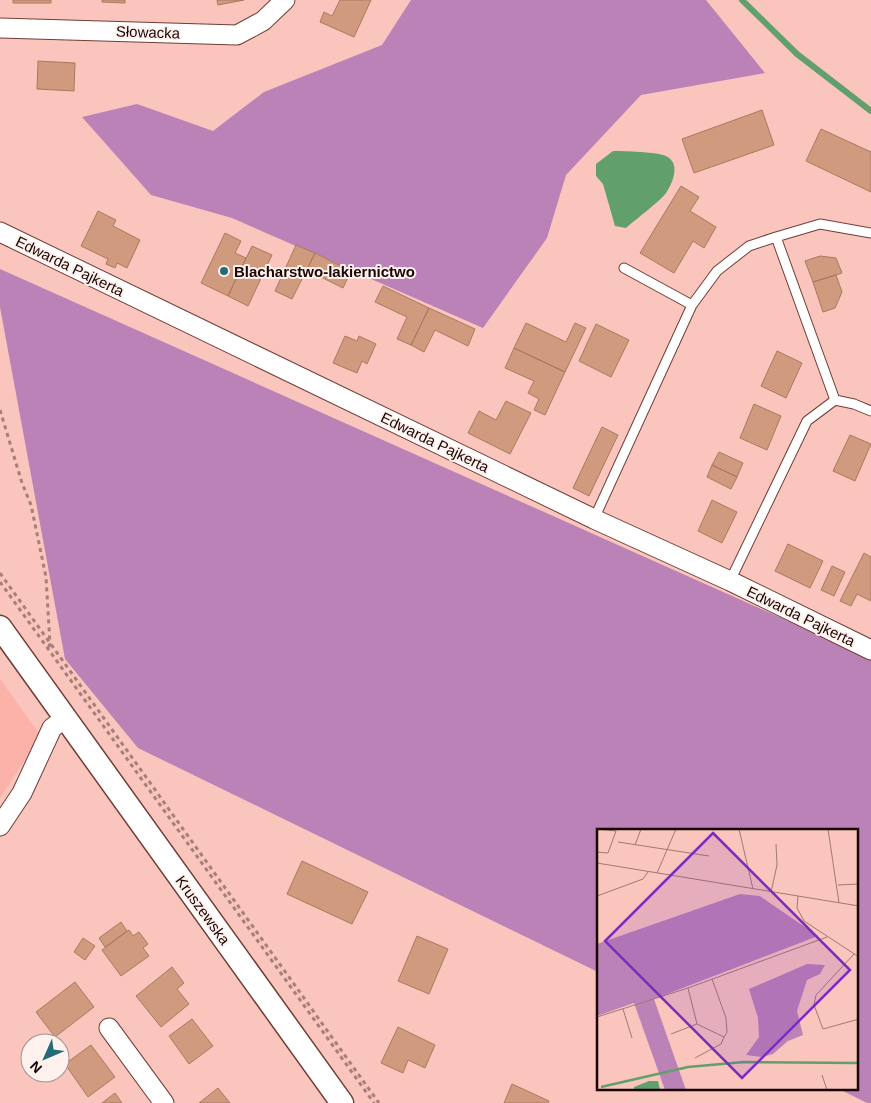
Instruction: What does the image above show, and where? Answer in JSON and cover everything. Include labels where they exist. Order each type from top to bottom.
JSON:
[{"type":"street","name":"Słowacka","points":[[0,28],[236,35],[263,21],[285,0]]},
{"type":"street","name":"Edwarda Pajkerta","points":[[0,232],[594,519],[730,580],[871,650]]},
{"type":"street","name":"Kruszewska","points":[[1,631],[342,1103]]},
{"type":"street","points":[[0,826],[22,792],[52,728],[65,718]]},
{"type":"street","points":[[109,1028],[164,1103]]},
{"type":"lane","points":[[594,519],[692,306],[717,271],[749,246],[820,224],[871,233]]},
{"type":"lane","points":[[776,237],[835,400]]},
{"type":"lane","points":[[624,268],[692,306]]},
{"type":"lane","points":[[730,580],[807,421],[835,400],[854,404],[871,411]]},
{"type":"path","points":[[0,410],[31,505],[46,577],[50,644],[41,658],[28,667]]},
{"type":"path","points":[[0,573],[380,1103]]},
{"type":"path","points":[[0,582],[374,1103]]},
{"type":"shaded area","points":[[411,0],[706,0],[765,73],[641,95],[566,175],[547,238],[483,328],[232,218],[151,195],[82,117],[137,104],[213,131],[264,92],[382,45]]},
{"type":"shaded area","points":[[613,151],[640,152],[666,156],[671,159],[674,168],[673,179],[666,193],[626,228],[615,226],[603,184],[596,176],[596,164]]},
{"type":"shaded area","points":[[0,269],[871,658],[871,1103],[867,1103],[841,1090],[858,1090],[858,829],[597,829],[597,972],[138,748],[65,659],[0,307]]},
{"type":"shaded area","points":[[0,679],[41,736],[0,798]]},
{"type":"building","points":[[13,0],[51,0],[51,3],[13,3]]},
{"type":"building","points":[[102,0],[125,0],[125,3],[102,2]]},
{"type":"building","points":[[217,0],[244,0],[218,5]]},
{"type":"building","points":[[340,0],[371,0],[354,37],[320,22],[324,12],[332,16]]},
{"type":"building","points":[[38,61],[75,63],[74,91],[37,89]]},
{"type":"building","points":[[762,110],[774,145],[694,173],[682,139]]},
{"type":"building","points":[[821,129],[871,152],[871,192],[806,161]]},
{"type":"building","points":[[681,186],[699,197],[690,211],[716,227],[704,248],[693,241],[674,273],[640,253]]},
{"type":"building","points":[[98,211],[116,220],[113,226],[140,240],[127,268],[117,263],[115,268],[106,264],[108,259],[81,246]]},
{"type":"building","name":"Blacharstwo-lakiernictwo","points":[[225,233],[241,241],[235,253],[246,258],[228,296],[201,283]]},
{"type":"building","points":[[296,245],[315,253],[292,299],[275,291]]},
{"type":"building","points":[[252,246],[272,255],[248,306],[228,296]]},
{"type":"building","points":[[315,253],[351,271],[343,288],[307,270]]},
{"type":"building","points":[[820,256],[836,258],[842,273],[813,282],[805,261]]},
{"type":"building","points":[[836,275],[842,292],[835,308],[823,312],[813,282]]},
{"type":"building","points":[[383,286],[429,308],[411,345],[397,339],[407,317],[375,302]]},
{"type":"building","points":[[429,308],[475,329],[468,346],[435,330],[424,352],[411,345]]},
{"type":"building","points":[[526,323],[566,342],[575,323],[586,328],[565,372],[514,348]]},
{"type":"building","points":[[596,324],[629,340],[611,377],[579,361]]},
{"type":"building","points":[[345,336],[357,341],[359,336],[376,344],[367,364],[362,361],[357,373],[333,363]]},
{"type":"building","points":[[514,348],[565,372],[545,415],[534,410],[539,399],[528,393],[534,381],[505,368]]},
{"type":"building","points":[[777,351],[802,363],[786,398],[761,386]]},
{"type":"building","points":[[506,401],[531,413],[510,454],[468,433],[479,411],[496,420]]},
{"type":"building","points":[[754,404],[781,416],[767,450],[740,438]]},
{"type":"building","points":[[602,427],[618,435],[589,496],[573,488]]},
{"type":"building","points":[[850,435],[871,444],[855,481],[833,471]]},
{"type":"building","points":[[719,452],[743,463],[737,477],[712,465]]},
{"type":"building","points":[[712,465],[737,477],[731,489],[707,477]]},
{"type":"building","points":[[712,500],[737,512],[722,543],[698,531]]},
{"type":"building","points":[[788,544],[823,561],[810,588],[775,571]]},
{"type":"building","points":[[864,553],[871,557],[871,601],[857,594],[851,606],[840,601]]},
{"type":"building","points":[[832,566],[845,572],[834,596],[821,590]]},
{"type":"building","points":[[302,861],[368,892],[352,924],[287,894]]},
{"type":"building","points":[[121,922],[127,931],[105,947],[99,938]]},
{"type":"building","points":[[129,930],[133,936],[139,932],[148,944],[143,948],[149,956],[121,976],[102,950]]},
{"type":"building","points":[[417,936],[448,949],[429,994],[398,981]]},
{"type":"building","points":[[83,938],[95,946],[85,960],[74,952]]},
{"type":"building","points":[[172,967],[184,983],[177,989],[189,1004],[161,1027],[136,996]]},
{"type":"building","points":[[75,982],[94,1007],[60,1033],[52,1033],[36,1012]]},
{"type":"building","points":[[192,1019],[213,1046],[189,1064],[169,1036]]},
{"type":"building","points":[[398,1027],[435,1045],[425,1068],[408,1060],[403,1073],[381,1063]]},
{"type":"building","points":[[91,1045],[115,1077],[88,1097],[70,1071],[70,1060]]},
{"type":"building","points":[[512,1084],[549,1101],[548,1103],[504,1103]]},
{"type":"building","points":[[218,1088],[230,1103],[199,1103]]},
{"type":"building","points":[[115,1093],[122,1103],[102,1103]]},
{"type":"waterway","points":[[742,0],[797,54],[871,111]]},
{"type":"place","name":"Blacharstwo-lakiernictwo","points":[[224,271]]}]
